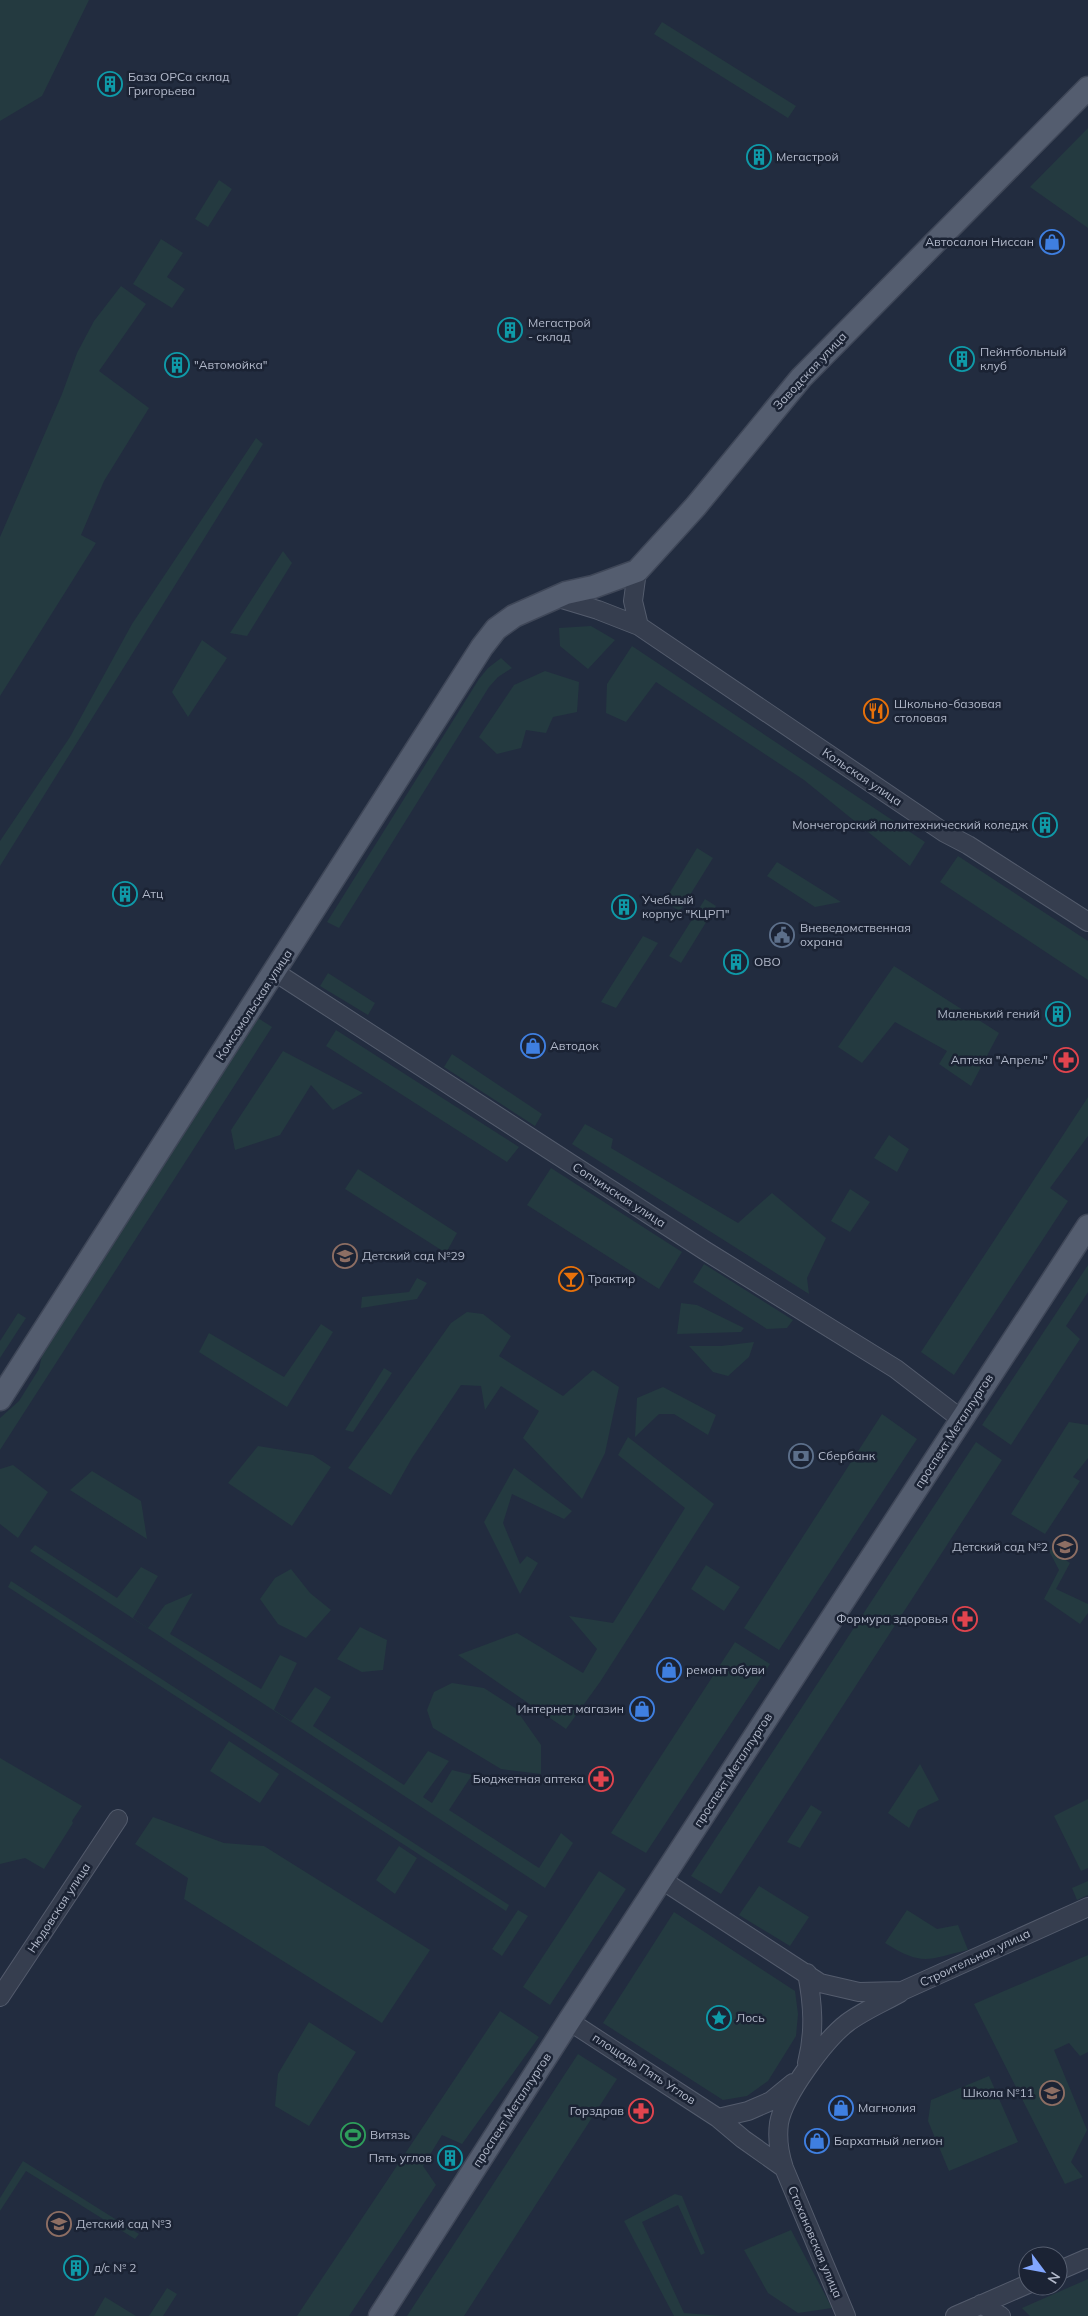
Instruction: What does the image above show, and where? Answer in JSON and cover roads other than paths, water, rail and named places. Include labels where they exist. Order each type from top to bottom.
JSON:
[{"type":"main road","name":"Заводская улица","points":[[514,616],[555,597],[593,587],[637,571],[696,506],[801,378],[1088,88]]},
{"type":"main road","name":"Комсомольская улица","points":[[0,1399],[482,647],[496,630],[514,616]]},
{"type":"main road","name":"проспект Металлургов","points":[[380,2316],[569,2021],[1088,1226]]},
{"type":"street","points":[[637,571],[633,601],[639,626]]},
{"type":"street","name":"Кольская улица","points":[[555,597],[598,610],[639,626],[945,833],[968,845],[1088,922]]},
{"type":"street","name":"Сопчинская улица","points":[[275,972],[704,1250],[896,1369],[961,1419]]},
{"type":"street","name":"Нюдовская улица","points":[[0,1997],[118,1819]]},
{"type":"street","points":[[662,1880],[807,1973],[813,2004],[813,2026],[812,2044],[805,2073],[771,2101],[748,2111],[718,2118]]},
{"type":"street","name":"Строительная улица","points":[[807,1973],[820,1983],[859,1992],[902,1991],[1088,1907]]},
{"type":"street","points":[[784,2168],[779,2153],[779,2123],[783,2109],[805,2073],[828,2039],[848,2022],[902,1991]]},
{"type":"street","name":"площадь Пять Углов","points":[[569,2021],[718,2118],[743,2139],[784,2168]]},
{"type":"street","name":"Стахановская улица","points":[[784,2168],[846,2316]]},
{"type":"street","points":[[1068,2267],[1088,2258]]},
{"type":"street","points":[[955,2316],[1018,2288]]},
{"type":"street","points":[[981,2304],[1001,2316]]},
{"type":"place","name":"База ОРСа склад Григорьева","points":[[110,84]]},
{"type":"place","name":"Мегастрой","points":[[759,157]]},
{"type":"place","name":"Автосалон Ниссан","points":[[1052,242]]},
{"type":"place","name":"Мегастрой - склад","points":[[510,330]]},
{"type":"place","name":"Пейнтбольный клуб","points":[[962,359]]},
{"type":"place","name":"\"Автомойка\"","points":[[177,365]]},
{"type":"place","name":"Школьно-базовая столовая","points":[[876,711]]},
{"type":"place","name":"Мончегорский политехнический коледж","points":[[1045,825]]},
{"type":"place","name":"Атц","points":[[125,894]]},
{"type":"place","name":"Учебный корпус \"КЦРП\"","points":[[624,907]]},
{"type":"place","name":"Вневедомственная охрана","points":[[782,935]]},
{"type":"place","name":"ОВО","points":[[736,962]]},
{"type":"place","name":"Маленький гений","points":[[1058,1014]]},
{"type":"place","name":"Автодок","points":[[533,1046]]},
{"type":"place","name":"Аптека \"Апрель\"","points":[[1066,1060]]},
{"type":"place","name":"Детский сад №29","points":[[345,1256]]},
{"type":"place","name":"Трактир","points":[[571,1279]]},
{"type":"place","name":"Сбербанк","points":[[801,1456]]},
{"type":"place","name":"Детский сад №2","points":[[1065,1547]]},
{"type":"place","name":"Формура здоровья","points":[[965,1619]]},
{"type":"place","name":"ремонт обуви","points":[[669,1670]]},
{"type":"place","name":"Интернет магазин","points":[[642,1709]]},
{"type":"place","name":"Бюджетная аптека","points":[[601,1779]]},
{"type":"place","name":"Лось","points":[[719,2018]]},
{"type":"place","name":"Школа №11","points":[[1052,2093]]},
{"type":"place","name":"Магнолия","points":[[841,2108]]},
{"type":"place","name":"Горздрав","points":[[641,2111]]},
{"type":"place","name":"Витязь","points":[[353,2135]]},
{"type":"place","name":"Бархатный легион","points":[[817,2141]]},
{"type":"place","name":"Пять углов","points":[[450,2158]]},
{"type":"place","name":"Детский сад №3","points":[[59,2224]]},
{"type":"place","name":"д/с № 2","points":[[76,2268]]}]
